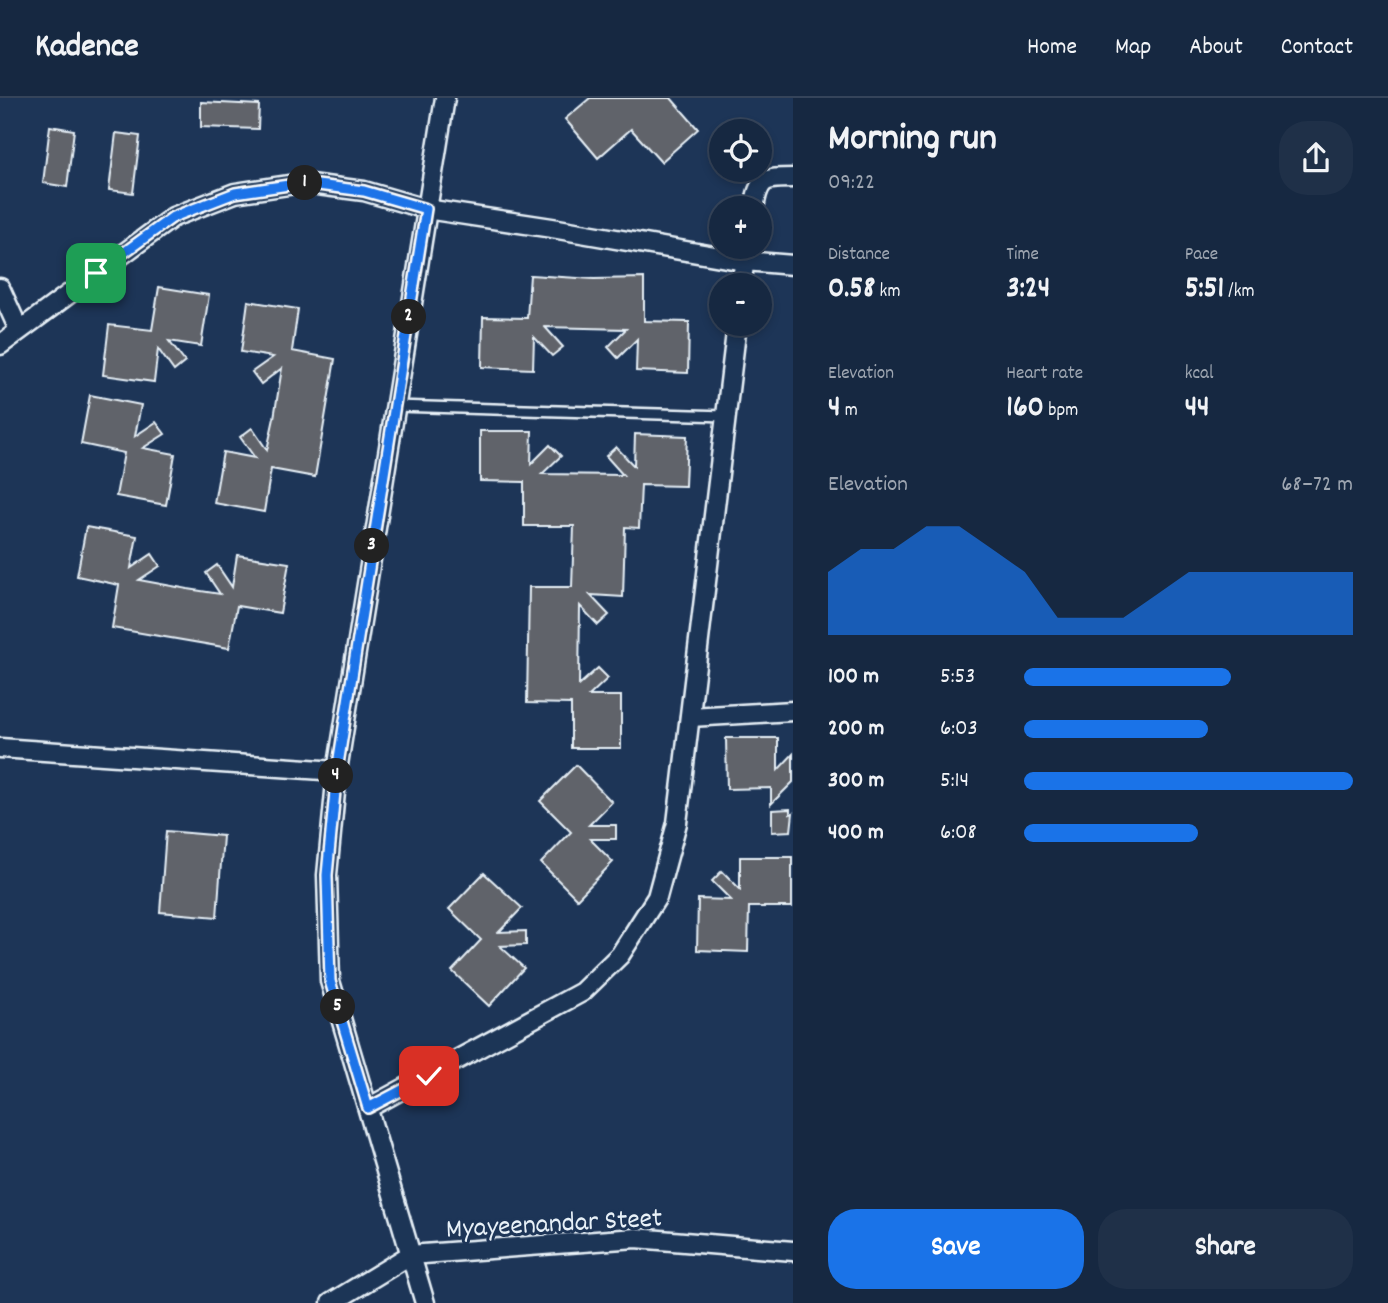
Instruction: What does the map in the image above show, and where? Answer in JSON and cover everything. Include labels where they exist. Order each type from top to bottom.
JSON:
[{"type":"street","points":[[425,1303],[330,981],[327,875],[337,771],[445,98]]},
{"type":"street","points":[[756,196],[762,182],[769,178],[793,178]]},
{"type":"street","points":[[0,345],[173,217],[235,193],[302,183],[364,191],[426,209],[709,249]]},
{"type":"street","points":[[767,259],[793,265]]},
{"type":"street","points":[[0,288],[19,330]]},
{"type":"street","points":[[368,1108],[582,992],[620,955],[657,897],[677,822],[736,336]]},
{"type":"street","points":[[690,717],[793,711]]},
{"type":"street","points":[[0,748],[337,771]]},
{"type":"street","name":"Myayeenandar Steet","points":[[331,1303],[410,1255],[636,1238],[793,1251]]},
{"type":"lane","points":[[395,406],[726,416]]},
{"type":"building","points":[[590,98],[671,98],[698,129],[661,162],[631,129],[598,158],[565,119]]},
{"type":"building","points":[[201,102],[259,105],[258,129],[201,127]]},
{"type":"building","points":[[50,126],[74,130],[67,187],[43,183]]},
{"type":"building","points":[[116,133],[140,136],[133,193],[109,190]]},
{"type":"building","points":[[530,275],[594,279],[644,278],[644,321],[689,322],[688,373],[636,371],[637,339],[618,358],[608,347],[626,329],[545,327],[563,347],[552,356],[534,337],[533,369],[482,367],[483,317],[527,318]]},
{"type":"building","points":[[159,287],[209,295],[201,346],[169,341],[185,362],[174,371],[158,349],[154,382],[103,375],[109,325],[152,330]]},
{"type":"building","points":[[248,301],[298,309],[292,351],[335,359],[315,477],[271,469],[264,512],[214,503],[223,452],[255,458],[240,437],[252,428],[267,450],[274,418],[282,368],[261,384],[252,372],[273,357],[241,352]]},
{"type":"building","points":[[90,395],[141,405],[135,436],[156,422],[165,434],[143,448],[175,454],[166,505],[116,496],[124,453],[81,444]]},
{"type":"building","points":[[480,431],[532,431],[531,464],[550,445],[561,456],[542,474],[623,475],[606,456],[616,447],[634,466],[635,434],[687,436],[685,486],[641,485],[639,528],[625,527],[623,597],[590,595],[609,615],[598,625],[580,606],[579,685],[598,668],[608,678],[589,696],[621,696],[621,748],[571,748],[571,704],[527,703],[529,587],[572,587],[574,526],[524,526],[524,482],[480,481]]},
{"type":"building","points":[[86,527],[137,536],[131,568],[152,554],[160,566],[139,580],[188,589],[220,594],[206,573],[217,565],[232,587],[237,555],[289,563],[280,613],[237,606],[229,648],[112,628],[119,585],[77,576]]},
{"type":"building","points":[[726,738],[778,738],[778,770],[793,754],[793,782],[771,804],[771,788],[727,789]]},
{"type":"building","points":[[576,765],[612,802],[589,825],[616,825],[616,839],[590,839],[613,862],[577,899],[541,863],[571,832],[540,801]]},
{"type":"building","points":[[790,809],[790,814],[793,813],[791,831],[772,832],[772,810]]},
{"type":"building","points":[[166,831],[223,836],[217,917],[160,912]]},
{"type":"building","points":[[740,857],[792,857],[792,907],[749,907],[748,952],[697,950],[698,899],[731,900],[712,881],[722,871],[740,889]]},
{"type":"building","points":[[484,873],[522,908],[499,932],[526,931],[526,945],[500,946],[524,968],[489,1006],[452,971],[481,940],[449,909]]},
{"type":"route","points":[[96,273],[173,217],[235,193],[302,183],[364,191],[426,209],[337,771],[327,875],[330,981],[368,1108],[429,1076]]}]
